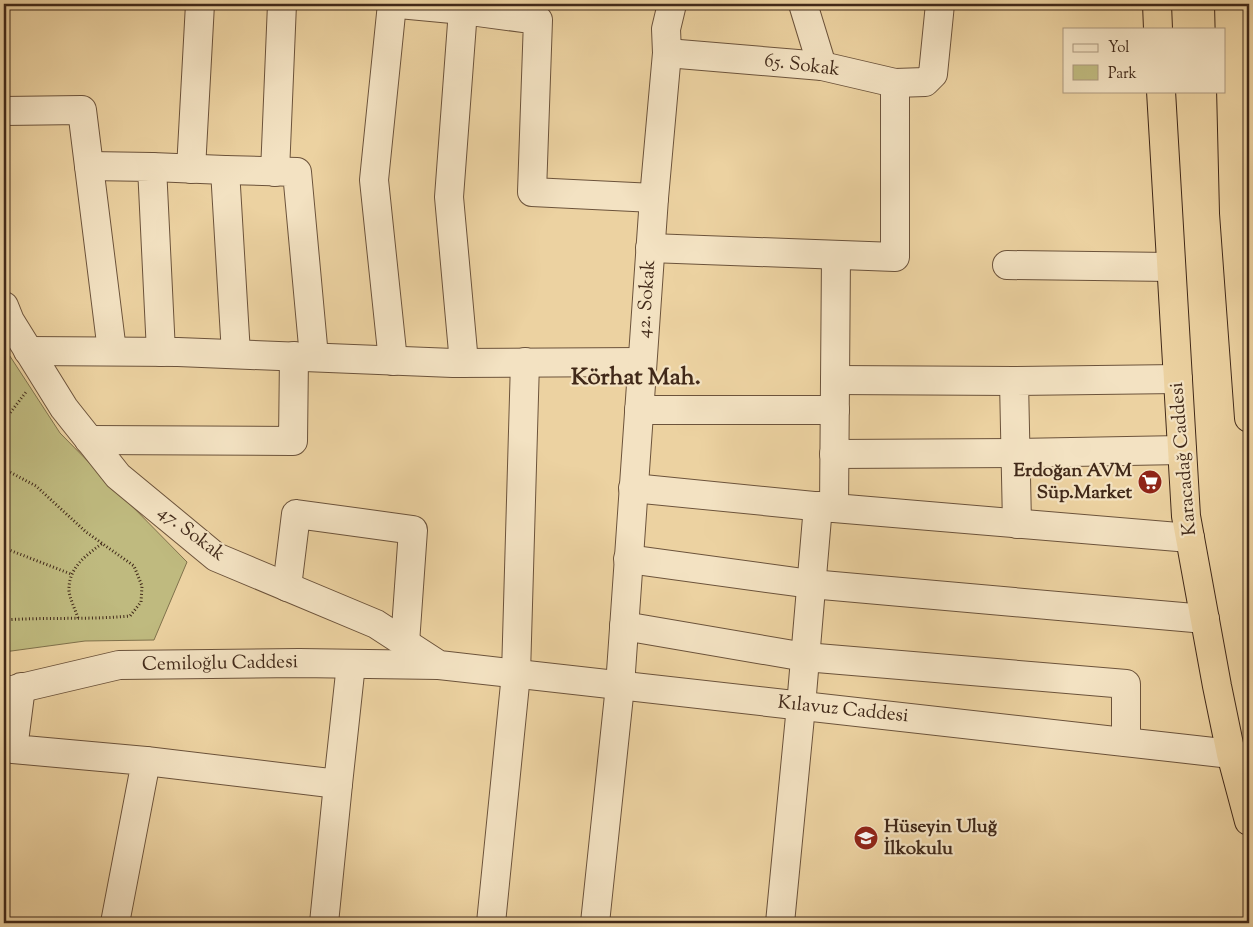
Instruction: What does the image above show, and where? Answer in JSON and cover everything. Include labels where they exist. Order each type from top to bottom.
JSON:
[{"type":"highway","points":[[1157,4],[1158,28]]},
{"type":"highway","points":[[1229,4],[1234,213],[1249,418]]},
{"type":"highway","name":"Karacadağ Caddesi","points":[[1161,92],[1186,516],[1231,754],[1249,820]]},
{"type":"street","points":[[191,169],[200,4]]},
{"type":"street","points":[[276,172],[282,4]]},
{"type":"street","points":[[392,4],[374,180],[393,360]]},
{"type":"street","points":[[399,4],[455,7],[538,20],[532,192],[654,198]]},
{"type":"street","name":"42. Sokak","points":[[595,923],[620,686],[650,248],[667,53],[666,30],[672,4]]},
{"type":"street","points":[[803,4],[822,66]]},
{"type":"street","name":"65. Sokak","points":[[667,53],[822,66],[894,83],[925,82],[933,74],[940,4]]},
{"type":"street","points":[[455,7],[449,197],[464,363]]},
{"type":"street","points":[[650,248],[895,257],[894,83]]},
{"type":"street","points":[[4,111],[82,110],[112,351]]},
{"type":"street","points":[[89,166],[297,172],[304,357],[294,441],[89,440]]},
{"type":"street","points":[[152,167],[161,352]]},
{"type":"street","points":[[225,170],[236,354]]},
{"type":"street","points":[[780,923],[811,584],[834,454],[836,255]]},
{"type":"street","points":[[1007,265],[1171,267]]},
{"type":"street","name":"47. Sokak","points":[[4,306],[10,321],[64,408],[118,476],[216,557],[376,624],[447,667]]},
{"type":"street","points":[[35,361],[112,351],[464,363],[642,362]]},
{"type":"street","points":[[491,923],[516,674],[525,362]]},
{"type":"street","points":[[835,380],[1014,381],[1178,379]]},
{"type":"street","points":[[1014,381],[1017,524]]},
{"type":"street","points":[[639,410],[835,410]]},
{"type":"street","points":[[834,454],[1182,450]]},
{"type":"street","points":[[633,488],[826,507],[1190,538]]},
{"type":"street","points":[[287,587],[296,514],[413,530],[405,643]]},
{"type":"street","points":[[628,559],[811,584],[1205,618]]},
{"type":"street","points":[[624,626],[805,657],[1126,684],[1126,742]]},
{"type":"street","name":"Cemiloğlu Caddesi","points":[[12,689],[119,665],[299,662],[447,667]]},
{"type":"street","points":[[324,923],[351,664]]},
{"type":"street","name":"Kılavuz Caddesi","points":[[447,667],[1231,754]]},
{"type":"street","points":[[12,689],[12,749],[146,761],[338,784]]},
{"type":"street","points":[[115,923],[146,761]]},
{"type":"path","points":[[4,421],[35,361]]},
{"type":"path","points":[[4,469],[36,486],[86,532],[134,566],[142,586],[141,602],[130,616],[4,620]]},
{"type":"path","points":[[78,618],[69,591],[71,574],[87,555],[102,544]]},
{"type":"path","points":[[4,548],[71,574]]},
{"type":"green space","points":[[4,347],[60,433],[187,562],[154,640],[85,641],[4,652]]},
{"type":"place","name":"Erdoğan AVM Süp.Market","points":[[1150,482]]},
{"type":"place","name":"Hüseyin Uluğ İlkokulu","points":[[866,838]]},
{"type":"district","name":"Körhat Mah.","points":[[636,378]]}]
